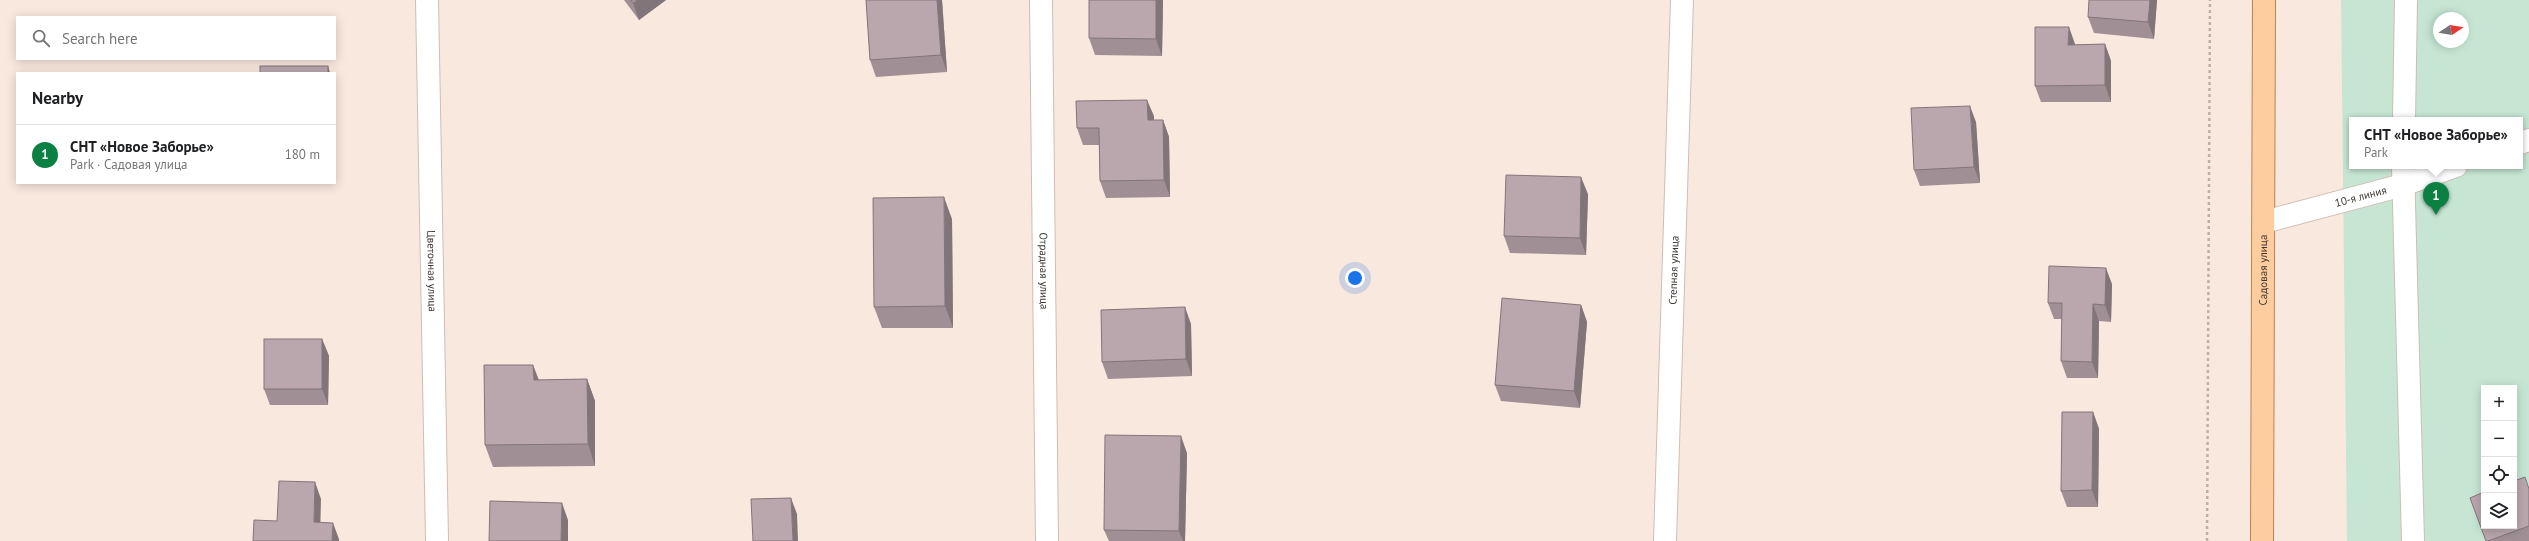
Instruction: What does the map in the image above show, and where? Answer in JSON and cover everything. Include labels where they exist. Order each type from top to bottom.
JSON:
[{"type":"main road","name":"Садовая улица","points":[[2262,541],[2264,0]]},
{"type":"street","name":"Цветочная улица","points":[[427,0],[436,541]]},
{"type":"street","name":"Отрадная улица","points":[[1042,0],[1047,541]]},
{"type":"street","name":"Степная улица","points":[[1665,541],[1682,0]]},
{"type":"street","points":[[2404,117],[2406,0]]},
{"type":"street","name":"10-я линия","points":[[2264,222],[2403,176],[2440,169]]},
{"type":"street","points":[[2403,176],[2413,541]]},
{"type":"path","points":[[2207,541],[2210,0]]},
{"type":"green space","points":[[2341,0],[2529,0],[2529,541],[2347,541]]},
{"type":"building","points":[[631,0],[638,0],[633,3]]},
{"type":"building","points":[[866,0],[937,0],[941,55],[870,60]]},
{"type":"building","points":[[1089,0],[1156,0],[1156,39],[1089,38]]},
{"type":"building","points":[[2089,0],[2150,0],[2148,22],[2088,17]]},
{"type":"building","points":[[2035,27],[2069,27],[2068,45],[2105,44],[2105,85],[2035,86]]},
{"type":"building","points":[[260,66],[328,66],[328,72],[260,72]]},
{"type":"building","points":[[1147,100],[1148,120],[1163,120],[1164,180],[1100,181],[1099,128],[1077,128],[1076,101]]},
{"type":"building","points":[[1970,106],[1974,167],[1914,170],[1911,108]]},
{"type":"building","points":[[1506,175],[1581,177],[1580,238],[1504,236]]},
{"type":"building","points":[[944,197],[945,306],[874,307],[873,198]]},
{"type":"building","points":[[2049,266],[2106,268],[2105,305],[2093,304],[2092,362],[2061,361],[2062,303],[2048,303]]},
{"type":"building","points":[[1502,298],[1581,305],[1574,391],[1495,385]]},
{"type":"building","points":[[1185,307],[1186,359],[1102,362],[1101,310]]},
{"type":"building","points":[[264,339],[322,339],[322,389],[264,389]]},
{"type":"building","points":[[484,365],[533,365],[534,380],[587,379],[588,444],[485,445]]},
{"type":"building","points":[[2062,412],[2093,412],[2092,490],[2061,491]]},
{"type":"building","points":[[1105,435],[1181,436],[1179,531],[1104,530]]},
{"type":"building","points":[[2525,477],[2529,489],[2529,526],[2486,541],[2482,529],[2517,529],[2517,480]]},
{"type":"building","points":[[279,481],[315,482],[314,522],[333,523],[332,541],[253,541],[254,520],[277,521]]},
{"type":"building","points":[[2481,493],[2481,528],[2470,498]]},
{"type":"building","points":[[791,498],[793,541],[753,541],[751,499]]},
{"type":"building","points":[[490,501],[562,503],[561,541],[489,541]]},
{"type":"place","name":"СНТ «Новое Заборье»","points":[[2436,215]]}]
